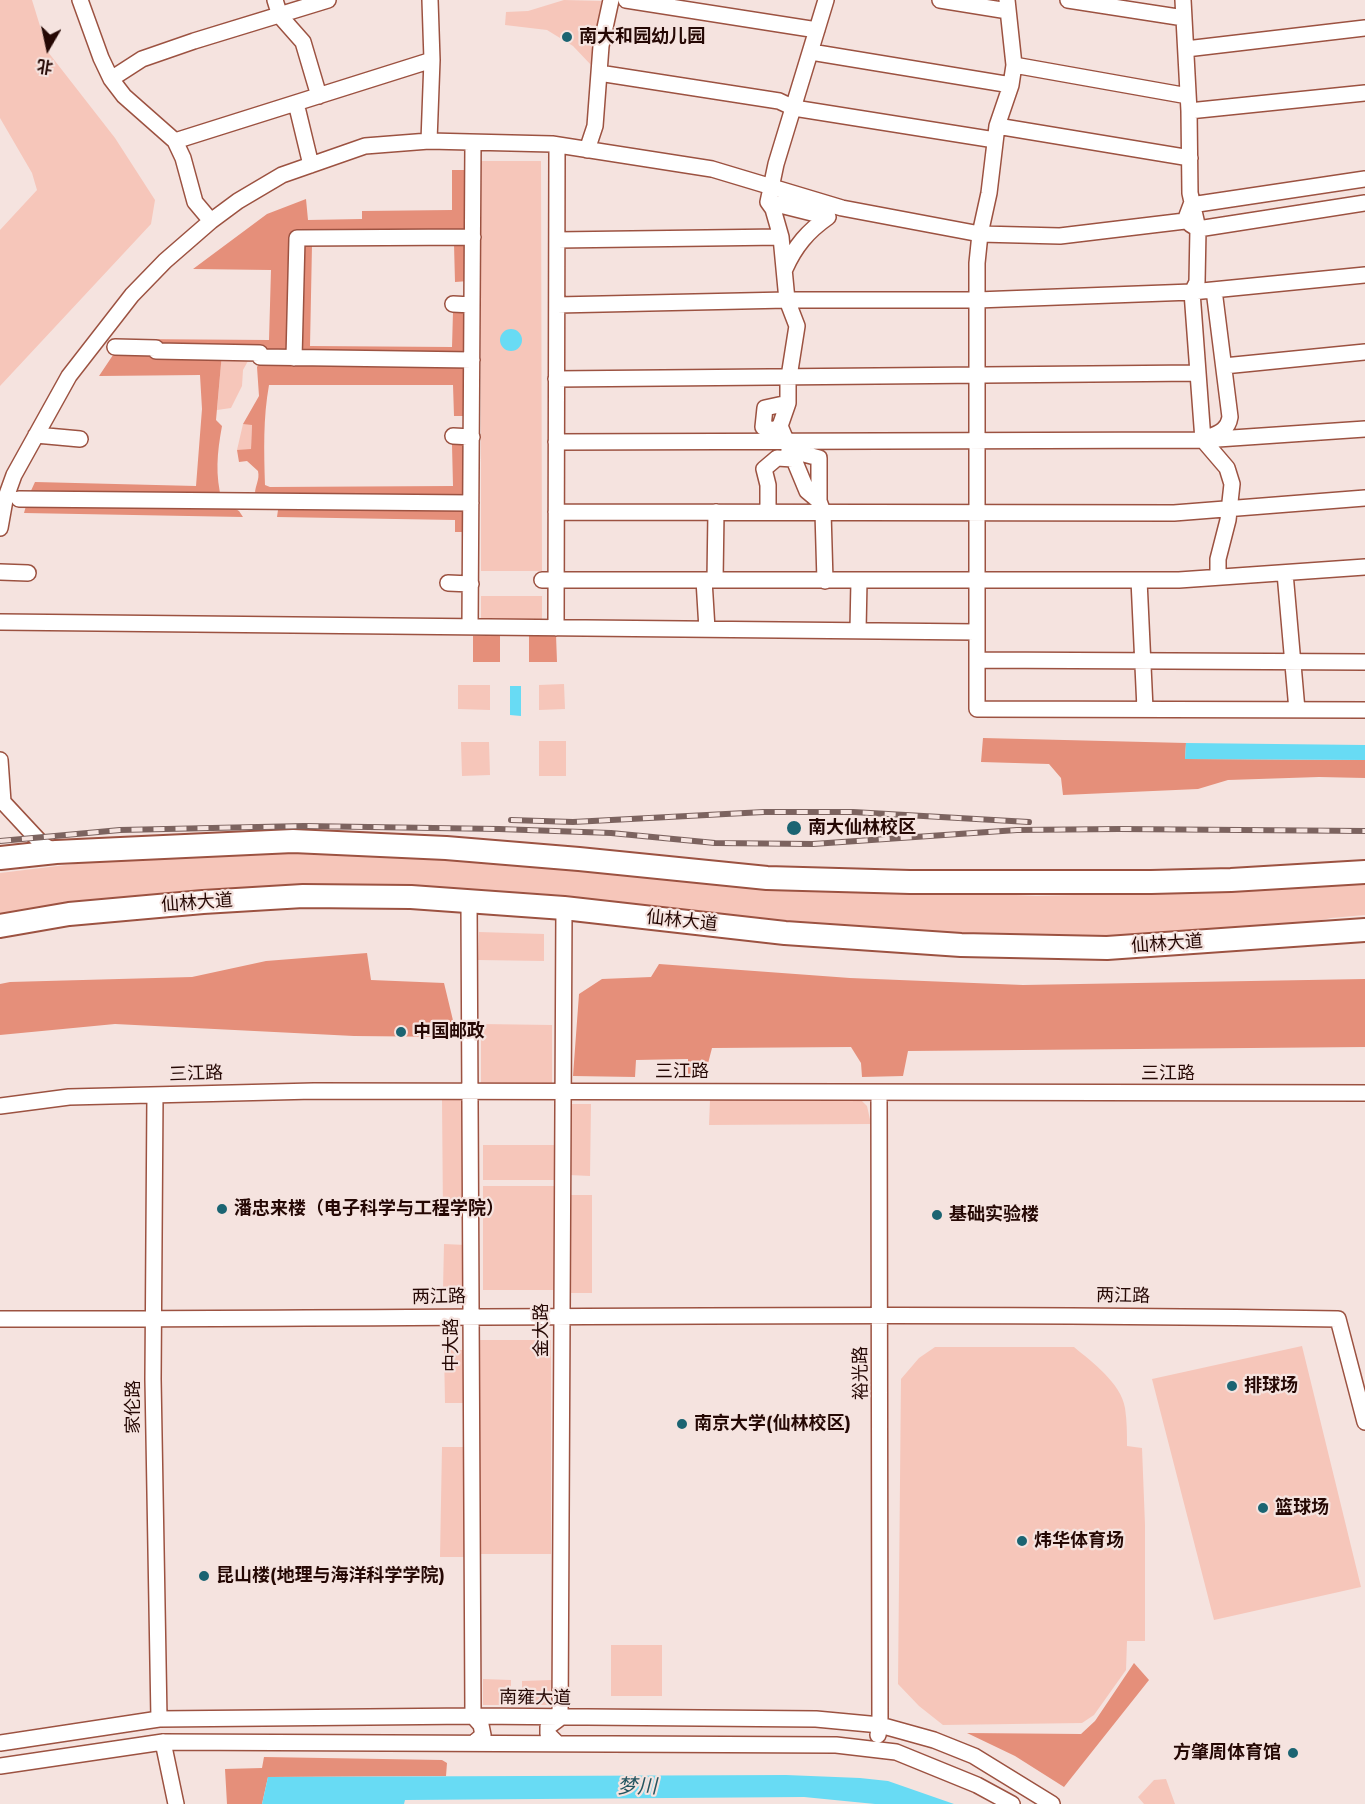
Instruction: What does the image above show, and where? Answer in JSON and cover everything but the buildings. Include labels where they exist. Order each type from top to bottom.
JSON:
[{"type":"main road","points":[[0,858],[56,852],[293,841],[446,848],[767,878],[910,882],[1151,882],[1365,872]]},
{"type":"main road","name":"仙林大道","points":[[0,926],[66,914],[303,896],[411,897],[564,909],[785,933],[961,945],[1107,948],[1365,930]]},
{"type":"street","points":[[80,0],[111,79],[124,96],[175,141],[183,158],[195,202],[211,221]]},
{"type":"street","points":[[275,0],[280,16],[303,42],[319,96]]},
{"type":"street","points":[[111,79],[142,59],[328,0]]},
{"type":"street","points":[[429,141],[432,60],[430,0]]},
{"type":"street","points":[[587,150],[595,126],[601,46],[611,0]]},
{"type":"street","points":[[626,0],[817,30]]},
{"type":"street","points":[[821,506],[807,491],[780,426],[788,403],[789,377],[797,326],[787,300],[781,237],[769,195],[826,0]]},
{"type":"street","points":[[940,0],[1007,6],[1014,65],[1011,85],[996,133],[977,263],[977,709],[1365,710]]},
{"type":"street","points":[[1068,0],[1184,18]]},
{"type":"street","points":[[1183,0],[1189,104],[1191,225],[1197,282],[1192,292],[1203,440],[1227,468],[1232,484],[1229,510],[1218,559],[1218,577]]},
{"type":"street","points":[[1186,50],[1365,28]]},
{"type":"street","points":[[811,52],[1011,85]]},
{"type":"street","points":[[175,141],[432,60]]},
{"type":"street","points":[[1014,65],[1189,104],[1365,93]]},
{"type":"street","points":[[599,72],[779,101],[794,108],[1190,158]]},
{"type":"street","points":[[296,103],[311,165]]},
{"type":"street","points":[[0,528],[5,500],[14,475],[69,376],[132,295],[165,261],[211,221],[258,189],[282,175],[365,146],[429,141],[557,145],[712,169],[769,195],[828,217],[804,237],[792,252],[784,273]]},
{"type":"street","points":[[471,627],[473,143]]},
{"type":"street","points":[[556,628],[549,581],[556,512],[557,145]]},
{"type":"street","points":[[1191,205],[1365,179]]},
{"type":"street","points":[[1365,179],[1361,186],[1365,194]]},
{"type":"street","points":[[769,195],[980,234],[1060,236],[1191,225],[1365,203]]},
{"type":"street","points":[[294,358],[297,238],[473,237]]},
{"type":"street","points":[[557,240],[781,237]]},
{"type":"street","points":[[557,305],[787,300],[977,300],[1192,292],[1365,275]]},
{"type":"street","points":[[1203,440],[1220,433],[1229,425],[1230,417],[1214,290]]},
{"type":"street","points":[[453,304],[472,305]]},
{"type":"street","points":[[115,347],[156,348],[156,351],[260,352],[260,357],[472,360]]},
{"type":"street","points":[[1224,366],[1365,352]]},
{"type":"street","points":[[556,379],[1198,373]]},
{"type":"street","points":[[556,442],[789,450],[976,441],[1203,440],[1365,429]]},
{"type":"street","points":[[36,435],[80,439]]},
{"type":"street","points":[[453,436],[472,436]]},
{"type":"street","points":[[768,512],[768,485],[764,469],[789,450],[819,458],[825,581]]},
{"type":"street","points":[[556,512],[768,512],[821,506],[976,513],[1174,513],[1365,498]]},
{"type":"street","points":[[19,499],[471,502]]},
{"type":"street","points":[[707,629],[716,512]]},
{"type":"street","points":[[549,581],[1139,580],[1365,567]]},
{"type":"street","points":[[0,572],[28,573]]},
{"type":"street","points":[[1285,573],[1297,710]]},
{"type":"street","points":[[1139,580],[1145,709]]},
{"type":"street","points":[[858,630],[859,581]]},
{"type":"street","points":[[448,583],[471,584]]},
{"type":"street","points":[[0,622],[976,632]]},
{"type":"street","points":[[976,660],[1365,662]]},
{"type":"street","points":[[0,759],[3,801],[43,845],[56,852]]},
{"type":"street","name":"中大路","points":[[469,902],[473,1716],[481,1725],[483,1735],[475,1742]]},
{"type":"street","name":"金大路","points":[[558,1743],[548,1734],[548,1727],[560,1718],[564,909]]},
{"type":"street","name":"三江路","points":[[0,1106],[69,1097],[314,1091],[1365,1093]]},
{"type":"street","name":"裕光路","points":[[874,1748],[880,1725],[879,1093]]},
{"type":"street","name":"家伦路","points":[[155,1095],[154,1480],[159,1719]]},
{"type":"street","name":"两江路","points":[[0,1319],[153,1320],[908,1314],[1338,1319],[1365,1422]]},
{"type":"street","name":"南雍大道","points":[[0,1743],[159,1719],[473,1716],[816,1719],[880,1725],[934,1740],[974,1756],[1052,1804]]},
{"type":"street","points":[[163,1742],[176,1804]]},
{"type":"street","points":[[0,1766],[163,1742],[836,1745],[874,1748],[917,1759],[977,1785],[1012,1804]]},
{"type":"shaded area","points":[[0,0],[32,0],[48,52],[115,138],[155,200],[151,224],[0,386],[0,230],[37,190],[32,173],[0,118]]},
{"type":"shaded area","points":[[564,0],[602,1],[591,65],[573,46],[547,30],[505,25],[506,12],[528,11]]},
{"type":"shaded area","points":[[481,161],[541,161],[542,571],[481,571]]},
{"type":"shaded area","points":[[452,170],[469,170],[469,281],[455,282],[454,244],[312,245],[310,346],[452,347],[453,312],[468,312],[467,416],[454,416],[453,385],[269,385],[264,447],[265,485],[270,487],[453,486],[452,445],[468,445],[467,532],[455,532],[455,520],[277,517],[282,502],[255,494],[258,471],[247,461],[239,462],[237,450],[251,449],[252,425],[243,424],[259,396],[257,367],[263,358],[222,353],[216,420],[222,426],[218,455],[218,482],[222,501],[239,511],[243,517],[24,513],[35,482],[196,486],[202,409],[200,375],[99,376],[113,355],[129,339],[269,340],[271,270],[193,269],[267,214],[306,199],[308,220],[362,219],[362,211],[452,210]]},
{"type":"shaded area","points":[[222,352],[253,352],[243,370],[242,386],[231,408],[217,410]]},
{"type":"shaded area","points":[[243,424],[252,424],[251,450],[237,450]]},
{"type":"shaded area","points":[[481,596],[542,596],[542,621],[481,620]]},
{"type":"shaded area","points":[[556,635],[557,662],[529,662],[529,636]]},
{"type":"shaded area","points":[[473,636],[500,636],[500,662],[473,662]]},
{"type":"shaded area","points":[[564,684],[565,709],[539,710],[539,685]]},
{"type":"shaded area","points":[[458,685],[490,685],[490,710],[458,709]]},
{"type":"shaded area","points":[[983,738],[1186,743],[1185,759],[1365,760],[1365,778],[1228,780],[1198,789],[1063,795],[1061,778],[1049,764],[981,762]]},
{"type":"shaded area","points":[[539,741],[566,741],[566,776],[539,776]]},
{"type":"shaded area","points":[[461,742],[489,742],[490,775],[462,776]]},
{"type":"shaded area","points":[[298,852],[439,855],[845,890],[930,894],[976,893],[1036,896],[1230,891],[1365,881],[1365,915],[1331,918],[1278,929],[1146,937],[1034,937],[890,930],[741,918],[563,895],[467,889],[308,884],[180,891],[71,902],[0,914],[0,873],[107,860]]},
{"type":"shaded area","points":[[479,932],[544,934],[544,961],[478,960]]},
{"type":"shaded area","points":[[367,953],[371,980],[444,983],[457,1037],[354,1036],[115,1024],[0,1035],[0,984],[192,977],[266,961]]},
{"type":"shaded area","points":[[659,964],[850,978],[1023,985],[1365,979],[1365,1047],[908,1051],[903,1076],[862,1077],[861,1063],[851,1047],[712,1048],[705,1075],[688,1075],[688,1059],[636,1060],[635,1077],[573,1076],[579,994],[602,979],[651,977]]},
{"type":"shaded area","points":[[481,1024],[552,1025],[552,1085],[481,1084]]},
{"type":"shaded area","points":[[442,1100],[465,1100],[465,1216],[443,1216]]},
{"type":"shaded area","points":[[710,1100],[861,1100],[867,1106],[871,1124],[709,1125]]},
{"type":"shaded area","points":[[570,1104],[591,1104],[590,1176],[569,1175]]},
{"type":"shaded area","points":[[483,1145],[554,1145],[554,1180],[483,1180]]},
{"type":"shaded area","points":[[483,1186],[554,1186],[554,1290],[483,1290]]},
{"type":"shaded area","points":[[569,1195],[592,1195],[592,1293],[570,1293]]},
{"type":"shaded area","points":[[444,1244],[466,1245],[466,1290],[443,1290]]},
{"type":"shaded area","points":[[480,1340],[551,1340],[551,1554],[480,1554]]},
{"type":"shaded area","name":"篮球场","points":[[1302,1346],[1361,1587],[1214,1620],[1152,1379]]},
{"type":"shaded area","name":"炜华体育场","points":[[935,1347],[1074,1347],[1105,1374],[1118,1390],[1125,1408],[1127,1446],[1142,1448],[1145,1525],[1145,1641],[1127,1641],[1126,1670],[1094,1715],[1082,1723],[943,1725],[919,1706],[898,1684],[901,1379],[919,1358]]},
{"type":"shaded area","points":[[444,1350],[465,1350],[466,1403],[445,1403]]},
{"type":"shaded area","points":[[442,1447],[467,1447],[465,1557],[440,1557]]},
{"type":"shaded area","points":[[611,1645],[662,1645],[662,1696],[611,1696]]},
{"type":"shaded area","points":[[1134,1663],[1149,1680],[1064,1787],[1015,1756],[967,1733],[1081,1734],[1095,1721]]},
{"type":"shaded area","points":[[483,1679],[511,1680],[511,1705],[483,1705]]},
{"type":"shaded area","points":[[551,1680],[550,1705],[522,1705],[522,1681]]},
{"type":"shaded area","points":[[264,1757],[442,1760],[447,1763],[446,1776],[268,1777],[262,1804],[227,1804],[225,1769],[262,1768]]},
{"type":"shaded area","points":[[1166,1779],[1175,1804],[1144,1804],[1138,1797],[1154,1780]]},
{"type":"water","points":[[511,329],[519,332],[522,340],[519,348],[511,351],[503,348],[500,340],[503,332]]},
{"type":"water","points":[[510,686],[521,686],[521,716],[510,715]]},
{"type":"water","points":[[1186,743],[1365,745],[1365,760],[1185,759]]},
{"type":"water","name":"梦川","points":[[786,1775],[888,1781],[954,1804],[875,1804],[804,1797],[405,1800],[404,1804],[262,1804],[268,1777]]},
{"type":"railway","points":[[511,820],[573,822],[764,812],[853,812],[1029,822]]},
{"type":"railway","points":[[0,841],[120,830],[304,826],[499,829],[611,833],[715,843],[813,844],[1017,830],[1365,831]]},
{"type":"place","name":"南大和园幼儿园","points":[[567,37]]},
{"type":"place","name":"南大仙林校区","points":[[794,828]]},
{"type":"place","name":"中国邮政","points":[[401,1032]]},
{"type":"place","name":"潘忠来楼（电子科学与工程学院）","points":[[222,1209]]},
{"type":"place","name":"基础实验楼","points":[[937,1215]]},
{"type":"place","name":"排球场","points":[[1232,1386]]},
{"type":"place","name":"南京大学(仙林校区)","points":[[682,1424]]},
{"type":"place","name":"篮球场","points":[[1263,1508]]},
{"type":"place","name":"炜华体育场","points":[[1022,1541]]},
{"type":"place","name":"昆山楼(地理与海洋科学学院)","points":[[204,1576]]},
{"type":"place","name":"方肇周体育馆","points":[[1293,1753]]}]
